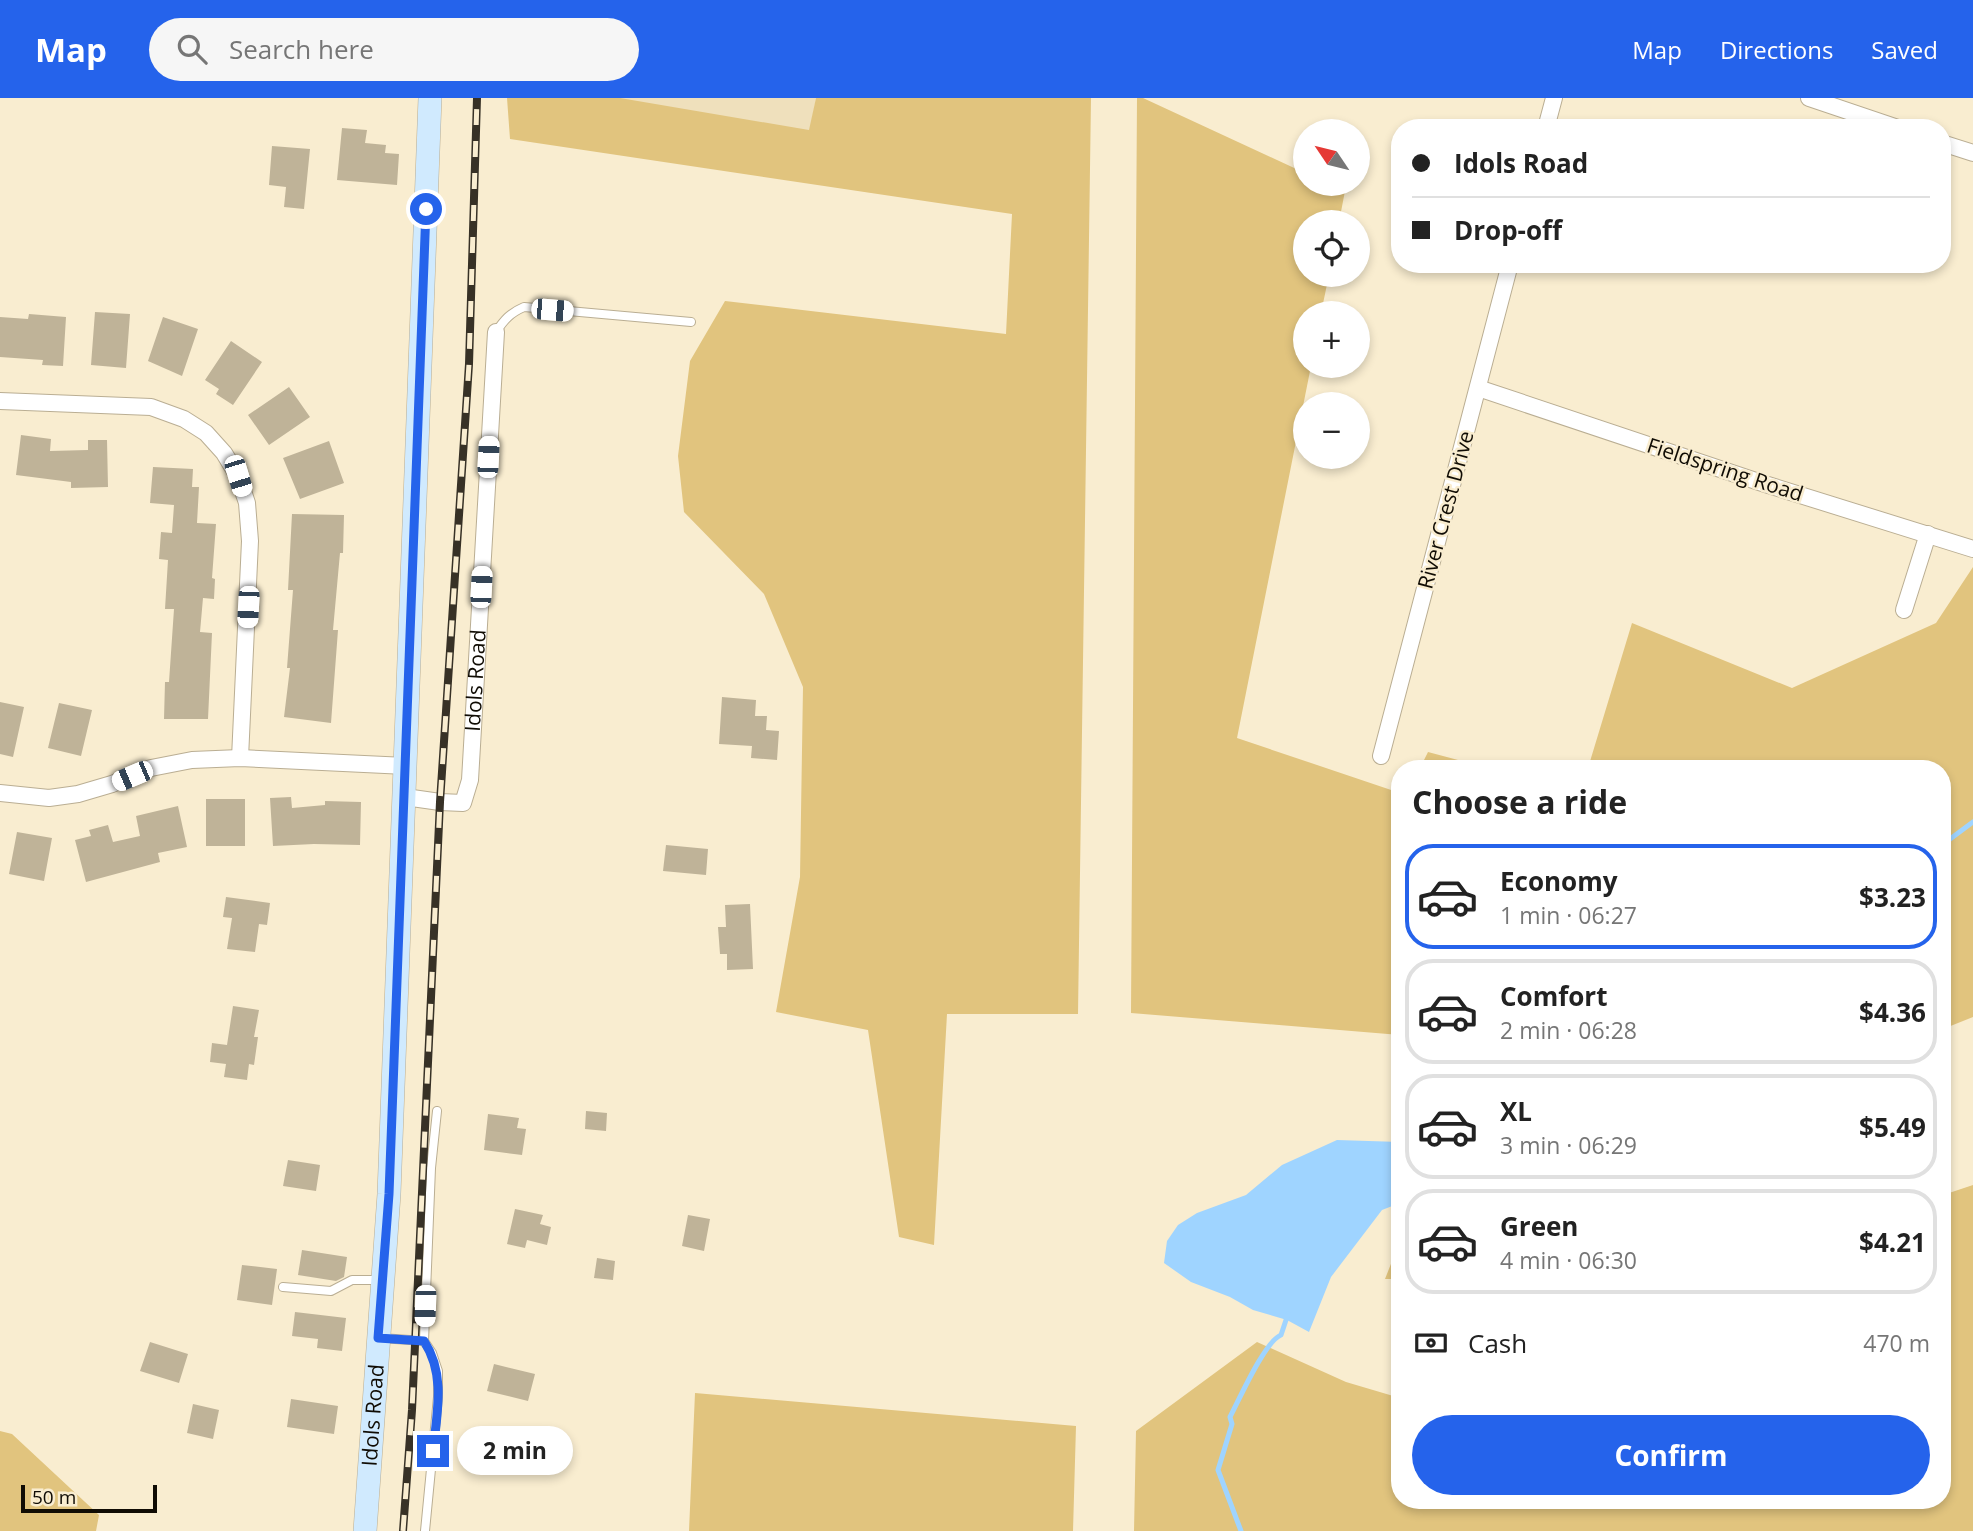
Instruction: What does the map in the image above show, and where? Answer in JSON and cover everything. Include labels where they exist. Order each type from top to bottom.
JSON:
[{"type":"street","name":"Idols Road","points":[[365,1531],[389,1194],[430,98]]},
{"type":"street","points":[[1548,119],[1554,98]]},
{"type":"street","points":[[1809,98],[1871,119]]},
{"type":"street","points":[[1951,145],[1973,153]]},
{"type":"street","name":"River Crest Drive","points":[[1381,756],[1508,273]]},
{"type":"street","name":"Idols Road","points":[[405,797],[440,803],[463,803],[470,780],[496,332]]},
{"type":"street","name":"Fieldspring Road","points":[[1478,388],[1973,550]]},
{"type":"street","points":[[0,401],[150,407],[184,419],[206,433],[224,453],[238,476],[247,503],[250,541],[240,758]]},
{"type":"street","points":[[1904,610],[1928,534]]},
{"type":"street","points":[[0,793],[16,797],[49,798],[78,794],[112,785],[151,768],[192,760],[240,758],[406,766]]},
{"type":"lane","points":[[496,332],[513,312],[524,307],[691,322]]},
{"type":"lane","points":[[425,1531],[438,1396],[438,1371],[432,1353],[424,1341],[431,1168],[437,1111]]},
{"type":"lane","points":[[283,1287],[331,1291],[352,1280],[383,1280]]},
{"type":"lane","points":[[378,1338],[424,1341]]},
{"type":"shaded area","points":[[507,98],[620,98],[809,130],[816,98],[1091,98],[1078,1014],[947,1014],[934,1245],[899,1237],[868,1030],[776,1012],[800,877],[803,687],[764,594],[684,512],[678,456],[690,361],[725,301],[1006,334],[1012,214],[510,139]]},
{"type":"shaded area","points":[[515,98],[816,98],[806,151]]},
{"type":"shaded area","points":[[1137,98],[1143,98],[1293,167],[1293,196],[1344,196],[1341,210],[1293,210],[1293,287],[1326,287],[1324,301],[1293,301],[1293,378],[1309,378],[1306,392],[1293,392],[1293,456],[1237,738],[1391,790],[1391,1034],[1131,1013]]},
{"type":"shaded area","points":[[1973,567],[1973,1017],[1951,1026],[1951,760],[1590,760],[1632,623],[1792,688],[1936,623]]},
{"type":"shaded area","points":[[1428,752],[1458,760],[1424,760]]},
{"type":"shaded area","points":[[1973,1185],[1973,1531],[1134,1531],[1136,1431],[1257,1342],[1346,1382],[1391,1395],[1391,1509],[1951,1509],[1951,1192]]},
{"type":"shaded area","points":[[1391,1264],[1391,1279],[1385,1279]]},
{"type":"shaded area","points":[[695,1393],[1076,1426],[1073,1531],[689,1531]]},
{"type":"shaded area","points":[[0,1431],[12,1434],[99,1515],[96,1531],[0,1531]]},
{"type":"water","points":[[1337,1140],[1391,1142],[1391,1206],[1382,1210],[1331,1277],[1309,1332],[1287,1320],[1253,1310],[1230,1297],[1191,1282],[1164,1263],[1167,1241],[1178,1225],[1197,1213],[1246,1195],[1282,1165]]},
{"type":"building","points":[[342,128],[367,130],[365,143],[386,145],[385,153],[399,154],[397,185],[337,180]]},
{"type":"building","points":[[272,146],[310,149],[304,209],[284,207],[286,187],[269,185]]},
{"type":"building","points":[[95,312],[130,314],[126,368],[91,365]]},
{"type":"building","points":[[29,314],[66,317],[63,366],[42,365],[43,360],[0,357],[0,317],[28,319]]},
{"type":"building","points":[[163,317],[198,329],[182,376],[148,361]]},
{"type":"building","points":[[231,341],[262,362],[233,405],[216,394],[219,389],[205,380]]},
{"type":"building","points":[[289,387],[310,417],[269,445],[248,415]]},
{"type":"building","points":[[21,435],[51,439],[50,451],[88,450],[88,440],[107,440],[108,487],[71,488],[71,482],[16,475]]},
{"type":"building","points":[[329,441],[344,483],[300,499],[283,458]]},
{"type":"building","points":[[153,467],[193,469],[192,487],[199,487],[197,523],[216,524],[212,578],[215,579],[214,599],[203,598],[200,632],[212,633],[208,719],[164,719],[165,682],[169,682],[174,609],[165,609],[168,560],[159,559],[161,532],[172,533],[174,505],[150,503]]},
{"type":"building","points":[[292,514],[344,515],[343,553],[340,553],[333,630],[338,630],[331,723],[284,717],[290,668],[287,668],[293,590],[288,590]]},
{"type":"building","points":[[722,697],[756,700],[755,716],[767,716],[766,730],[779,731],[777,760],[751,758],[752,746],[719,744]]},
{"type":"building","points":[[0,702],[24,707],[13,757],[0,754]]},
{"type":"building","points":[[59,703],[92,710],[81,756],[48,748]]},
{"type":"building","points":[[291,797],[292,808],[325,805],[325,801],[361,802],[360,845],[273,846],[270,798]]},
{"type":"building","points":[[206,799],[245,799],[245,846],[206,846]]},
{"type":"building","points":[[178,806],[187,847],[158,853],[160,862],[86,882],[75,840],[91,836],[89,830],[108,825],[113,842],[140,836],[136,816]]},
{"type":"building","points":[[17,832],[52,838],[44,881],[9,874]]},
{"type":"building","points":[[666,845],[708,849],[706,875],[663,871]]},
{"type":"building","points":[[226,897],[270,903],[267,925],[259,924],[255,952],[227,949],[232,918],[223,917]]},
{"type":"building","points":[[750,904],[753,969],[727,970],[727,954],[720,954],[718,927],[726,927],[725,905]]},
{"type":"building","points":[[233,1006],[259,1010],[254,1037],[258,1037],[254,1065],[249,1064],[247,1080],[224,1077],[226,1064],[210,1062],[212,1043],[227,1045]]},
{"type":"building","points":[[586,1111],[607,1113],[606,1131],[585,1129]]},
{"type":"building","points":[[488,1114],[519,1118],[517,1128],[526,1129],[522,1155],[484,1150]]},
{"type":"building","points":[[288,1160],[320,1165],[316,1191],[283,1186]]},
{"type":"building","points":[[515,1209],[543,1215],[540,1224],[551,1227],[547,1245],[527,1240],[525,1248],[507,1244]]},
{"type":"building","points":[[688,1215],[710,1219],[704,1251],[682,1246]]},
{"type":"building","points":[[302,1250],[347,1257],[344,1277],[336,1281],[298,1275]]},
{"type":"building","points":[[597,1258],[615,1261],[613,1280],[594,1278]]},
{"type":"building","points":[[242,1265],[277,1269],[272,1305],[237,1300]]},
{"type":"building","points":[[295,1312],[346,1318],[342,1351],[317,1348],[318,1339],[292,1336]]},
{"type":"building","points":[[150,1342],[188,1354],[179,1383],[140,1371]]},
{"type":"building","points":[[494,1364],[535,1374],[528,1401],[487,1391]]},
{"type":"building","points":[[291,1399],[338,1406],[334,1434],[287,1427]]},
{"type":"building","points":[[193,1404],[219,1410],[213,1439],[187,1433]]},
{"type":"waterway","points":[[1951,838],[1973,822]]},
{"type":"waterway","points":[[1241,1531],[1218,1470],[1232,1424],[1230,1417],[1260,1359],[1281,1335],[1288,1314]]},
{"type":"railway","points":[[403,1531],[412,1410],[440,802],[469,364],[477,98]]},
{"type":"route","points":[[426,209],[389,1194],[378,1338],[424,1341],[432,1353],[438,1371],[433,1451]]}]
